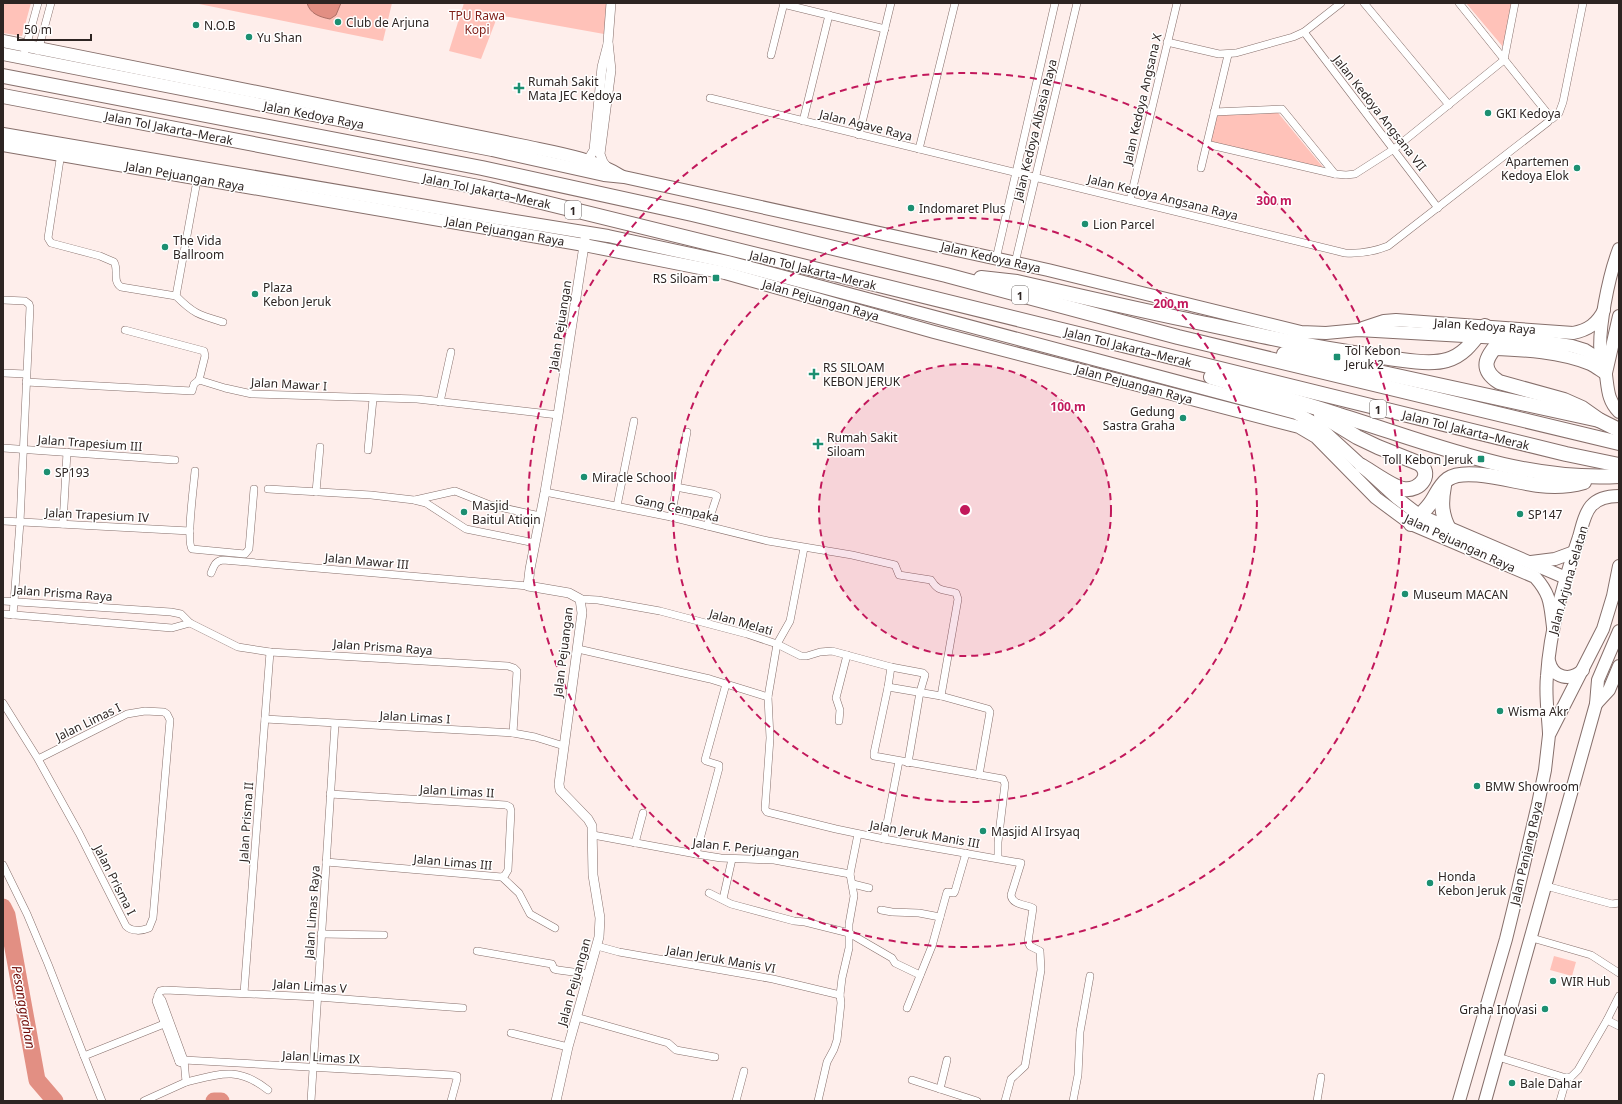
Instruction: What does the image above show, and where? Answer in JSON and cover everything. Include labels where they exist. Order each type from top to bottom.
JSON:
[{"type":"highway","name":"Jalan Tol Jakarta–Merak","points":[[3,76],[482,168],[692,214],[946,275],[1178,337],[1619,443]]},
{"type":"highway","name":"Jalan Tol Jakarta–Merak","points":[[3,96],[489,189],[1138,350],[1619,466]]},
{"type":"highway","points":[[946,275],[1004,280],[1314,346],[1396,359],[1433,362],[1447,360],[1460,355],[1481,331]]},
{"type":"highway","points":[[1178,337],[1255,348],[1342,364],[1599,420]]},
{"type":"highway","points":[[1503,338],[1486,360],[1486,369],[1490,377],[1499,382],[1564,400],[1582,408],[1599,420],[1619,430]]},
{"type":"highway","points":[[1138,350],[1173,366],[1506,466],[1554,475],[1614,477]]},
{"type":"highway","points":[[1302,404],[1356,437],[1378,448],[1422,465],[1425,472],[1422,484],[1413,489],[1404,489],[1362,466]]},
{"type":"highway","points":[[1415,519],[1432,502],[1441,486],[1456,476],[1472,474],[1539,486],[1576,484],[1614,477]]},
{"type":"highway","points":[[1446,482],[1443,493],[1442,507],[1444,520],[1449,529]]},
{"type":"main road","name":"Jalan Kedoya Raya","points":[[3,41],[494,139],[588,160],[606,167],[624,177]]},
{"type":"main road","name":"Jalan Kedoya Raya","points":[[3,54],[492,150],[604,175],[624,177],[1015,263],[1301,332],[1326,333],[1358,330],[1573,333],[1589,328],[1595,323],[1604,310]]},
{"type":"main road","name":"Jalan Pejuangan Raya","points":[[3,134],[62,149],[585,239],[725,273],[934,332],[1299,427],[1316,437],[1376,498],[1415,519],[1535,577],[1544,587],[1549,598],[1553,627]]},
{"type":"main road","name":"Jalan Pejuangan Raya","points":[[3,145],[62,149]]},
{"type":"main road","name":"Jalan Pejuangan Raya","points":[[585,239],[608,236],[728,262],[1296,413],[1316,424],[1397,498],[1415,519],[1449,529],[1566,578]]},
{"type":"main road","points":[[1619,249],[1604,310],[1600,347],[1601,360],[1606,374],[1608,393],[1611,403],[1619,412]]},
{"type":"main road","points":[[1606,374],[1619,316]]},
{"type":"main road","name":"Jalan Kedoya Raya","points":[[1481,331],[1503,338],[1533,340],[1572,346],[1585,350],[1601,360]]},
{"type":"main road","points":[[1493,349],[1520,350],[1566,356],[1591,364],[1606,374]]},
{"type":"main road","name":"Jalan Arjuna Selatan","points":[[1549,735],[1546,684],[1553,627],[1566,578],[1587,512],[1598,500],[1619,496]]},
{"type":"main road","points":[[1528,562],[1556,559],[1574,552]]},
{"type":"main road","name":"Jalan Panjang Raya","points":[[1459,1101],[1506,939],[1538,804],[1545,770],[1549,735],[1583,670],[1602,629],[1613,596],[1619,566]]},
{"type":"main road","points":[[1485,1101],[1532,938],[1596,704],[1598,680],[1619,631]]},
{"type":"main road","points":[[1549,659],[1550,667],[1555,673],[1562,677],[1570,678],[1577,676],[1583,670]]},
{"type":"main road","points":[[1596,704],[1609,690],[1619,666]]},
{"type":"street","points":[[23,58],[38,3]]},
{"type":"street","points":[[36,60],[51,3]]},
{"type":"street","points":[[606,167],[600,154],[611,70],[608,42],[611,3]]},
{"type":"street","points":[[859,135],[891,3]]},
{"type":"street","points":[[919,149],[953,3]]},
{"type":"street","name":"Jalan Kedoya Albasia Raya","points":[[996,259],[1055,3]]},
{"type":"street","name":"Jalan Kedoya Albasia Raya","points":[[1015,263],[1077,3]]},
{"type":"street","name":"Jalan Kedoya Angsana X","points":[[1130,200],[1176,3]]},
{"type":"street","points":[[1167,42],[1228,54],[1293,37],[1304,32],[1341,3]]},
{"type":"street","points":[[1364,3],[1449,105]]},
{"type":"street","points":[[1459,3],[1550,120]]},
{"type":"street","points":[[1206,144],[1335,174],[1355,174],[1394,149],[1504,60],[1515,3]]},
{"type":"street","name":"Jalan Kedoya Angsana Raya","points":[[1016,173],[1345,253],[1358,254],[1374,251],[1388,246],[1559,112],[1563,102],[1583,3]]},
{"type":"street","points":[[771,55],[784,4],[885,29]]},
{"type":"street","points":[[803,121],[829,15]]},
{"type":"street","name":"Jalan Kedoya Angsana VII","points":[[1304,32],[1438,208]]},
{"type":"street","points":[[588,160],[594,150],[603,57],[608,42]]},
{"type":"street","points":[[1201,168],[1228,54]]},
{"type":"street","name":"Jalan Agave Raya","points":[[710,98],[1016,173]]},
{"type":"street","points":[[1214,112],[1282,109],[1335,174]]},
{"type":"street","points":[[62,149],[48,238],[49,241],[51,243],[100,256],[114,262],[116,266],[117,285],[121,287],[176,296],[198,315],[223,322]]},
{"type":"street","points":[[176,296],[198,172]]},
{"type":"street","name":"Jalan Pejuangan","points":[[556,1101],[568,1047],[597,946],[600,918],[594,875],[592,826],[588,819],[560,790],[559,784],[578,649],[582,613],[580,599],[570,593],[528,586],[540,516],[546,492],[585,239]]},
{"type":"street","points":[[3,300],[25,301],[29,304],[20,522],[13,615]]},
{"type":"street","points":[[3,373],[26,378],[192,391],[194,384],[199,380],[206,356],[204,351],[125,330]]},
{"type":"street","points":[[440,402],[450,352]]},
{"type":"street","name":"Jalan Mawar I","points":[[199,380],[252,394],[372,399],[417,399],[558,415]]},
{"type":"street","points":[[368,450],[372,399]]},
{"type":"street","points":[[617,506],[634,421]]},
{"type":"street","points":[[671,517],[687,432]]},
{"type":"street","points":[[316,492],[320,447]]},
{"type":"street","name":"Jalan Trapesium III","points":[[3,448],[175,460]]},
{"type":"street","points":[[63,524],[67,452]]},
{"type":"street","points":[[195,471],[190,531],[190,547],[192,549],[245,554],[249,549],[254,489]]},
{"type":"street","points":[[676,487],[717,496],[707,526]]},
{"type":"street","points":[[268,489],[370,495],[414,500],[426,503],[472,531],[502,535],[535,543]]},
{"type":"street","points":[[414,500],[455,491],[490,505],[540,516]]},
{"type":"street","name":"Gang Cempaka","points":[[546,492],[671,517],[768,541],[852,555],[895,565],[899,575],[931,580],[936,588],[954,592],[957,595],[941,696]]},
{"type":"street","name":"Jalan Trapesium IV","points":[[3,520],[190,531]]},
{"type":"street","points":[[804,548],[790,621],[777,644],[768,697],[770,738],[764,809],[774,814],[858,834]]},
{"type":"street","name":"Jalan Mawar III","points":[[211,572],[218,560],[223,560],[528,586]]},
{"type":"street","name":"Jalan Melati","points":[[580,599],[598,600],[660,611],[747,634],[777,644],[802,656],[832,651],[891,667],[923,673],[925,675],[920,692]]},
{"type":"street","name":"Jalan Prisma Raya","points":[[3,600],[182,614],[190,623],[238,647],[270,652],[499,665],[514,668],[517,671],[513,733]]},
{"type":"street","points":[[3,614],[172,628],[190,623]]},
{"type":"street","points":[[578,649],[726,684],[768,697]]},
{"type":"street","name":"Jalan Prisma II","points":[[244,993],[270,652]]},
{"type":"street","points":[[839,721],[840,710],[836,698],[847,655]]},
{"type":"street","points":[[891,667],[874,756],[1000,778],[1004,781],[998,842],[998,858]]},
{"type":"street","points":[[696,854],[720,768],[719,765],[705,760],[726,684]]},
{"type":"street","points":[[888,687],[941,696],[982,706],[988,709],[990,712],[979,775]]},
{"type":"street","points":[[908,763],[920,692]]},
{"type":"street","name":"Jalan Prisma I","points":[[3,703],[38,759],[80,833],[126,926],[134,931],[149,928],[153,918],[170,720]]},
{"type":"street","name":"Jalan Limas I","points":[[38,759],[127,714],[145,711],[164,712],[170,720]]},
{"type":"street","name":"Jalan Limas I","points":[[265,719],[513,733],[535,737],[564,746]]},
{"type":"street","name":"Jalan Limas Raya","points":[[311,1101],[335,724]]},
{"type":"street","points":[[884,839],[900,761]]},
{"type":"street","name":"Jalan Limas II","points":[[330,794],[506,805],[510,807],[511,811],[508,870],[502,877]]},
{"type":"street","points":[[635,843],[643,814]]},
{"type":"street","name":"Jalan Jeruk Manis III","points":[[850,874],[858,834],[1021,862],[1011,898],[1014,902],[1033,908],[1028,942],[1030,946],[1038,949],[1042,955],[1041,970],[1025,1066],[1011,1079],[1005,1101]]},
{"type":"street","name":"Jalan F. Perjuangan","points":[[593,835],[696,854],[732,859],[774,860],[850,874]]},
{"type":"street","points":[[907,1008],[932,946],[948,892],[954,893],[955,891],[966,853]]},
{"type":"street","points":[[723,899],[732,859]]},
{"type":"street","name":"Jalan Limas III","points":[[326,862],[502,877],[519,893],[530,914],[555,928]]},
{"type":"street","points":[[3,865],[48,964],[102,1101]]},
{"type":"street","points":[[818,1101],[827,1062],[837,1040],[842,978],[849,948],[849,933],[854,896],[850,874]]},
{"type":"street","points":[[853,884],[869,888]]},
{"type":"street","points":[[1546,886],[1612,904],[1619,903]]},
{"type":"street","points":[[709,893],[731,904],[794,921],[805,922],[849,933],[892,958],[896,963],[920,975]]},
{"type":"street","points":[[881,910],[919,913],[940,917]]},
{"type":"street","points":[[321,934],[384,935]]},
{"type":"street","points":[[1532,938],[1591,955],[1619,973]]},
{"type":"street","name":"Jalan Jeruk Manis VI","points":[[597,946],[620,952],[773,979],[840,995]]},
{"type":"street","points":[[477,951],[552,964],[555,969],[588,974]]},
{"type":"street","points":[[1073,1101],[1078,1075],[1080,1032],[1090,976]]},
{"type":"street","name":"Jalan Limas V","points":[[158,996],[160,992],[165,990],[244,993],[463,1008]]},
{"type":"street","points":[[182,1062],[164,1024],[156,1001],[158,996],[162,1000],[182,1062],[186,1082]]},
{"type":"street","points":[[1498,1058],[1567,1077],[1572,1077],[1578,1070],[1619,996]]},
{"type":"street","points":[[576,1017],[668,1043],[676,1050],[715,1057]]},
{"type":"street","points":[[1607,1020],[1619,1026]]},
{"type":"street","points":[[84,1056],[164,1024]]},
{"type":"street","points":[[511,1033],[568,1047]]},
{"type":"street","points":[[940,1089],[947,1060]]},
{"type":"street","name":"Jalan Limas IX","points":[[182,1062],[452,1075],[456,1076],[457,1082],[451,1101]]},
{"type":"street","points":[[736,1101],[744,1071]]},
{"type":"street","points":[[144,1101],[186,1082],[218,1074],[241,1074],[268,1090]]},
{"type":"street","points":[[1317,1101],[1321,1077]]},
{"type":"street","points":[[1560,1101],[1567,1077]]},
{"type":"street","points":[[912,1080],[977,1101]]},
{"type":"green space","points":[[3,3],[31,3],[22,36],[3,33]]},
{"type":"green space","name":"Club de Arjuna","points":[[194,3],[392,3],[383,41]]},
{"type":"green space","name":"TPU Rawa Kopi","points":[[464,3],[607,3],[604,34],[498,15],[481,59],[449,51]]},
{"type":"green space","points":[[1466,3],[1515,3],[1504,48]]},
{"type":"green space","points":[[1274,108],[1327,172],[1209,142],[1217,115]]},
{"type":"green space","points":[[1554,956],[1576,962],[1572,976],[1550,970]]},
{"type":"shaded area","points":[[307,3],[341,3],[336,15],[330,19],[319,16],[310,10]]},
{"type":"waterway","name":"Pesanggrahan","points":[[3,907],[7,915],[37,1080],[55,1101]]},
{"type":"waterway","name":"Pesanggrahan","points":[[214,1101],[221,1101]]},
{"type":"place","name":"Club de Arjuna","points":[[338,22]]},
{"type":"place","name":"N.O.B","points":[[196,25]]},
{"type":"place","name":"Yu Shan","points":[[249,37]]},
{"type":"place","name":"Rumah Sakit Mata JEC Kedoya","points":[[519,88]]},
{"type":"place","name":"GKI Kedoya","points":[[1488,113]]},
{"type":"place","name":"Apartemen Kedoya Elok","points":[[1577,168]]},
{"type":"place","name":"Indomaret Plus","points":[[911,208]]},
{"type":"place","name":"Lion Parcel","points":[[1085,224]]},
{"type":"place","name":"The Vida Ballroom","points":[[165,247]]},
{"type":"place","name":"RS Siloam","points":[[716,278]]},
{"type":"place","name":"Plaza Kebon Jeruk","points":[[255,294]]},
{"type":"place","name":"Tol Kebon Jeruk 2","points":[[1337,357]]},
{"type":"place","name":"RS SILOAM KEBON JERUK","points":[[814,374]]},
{"type":"place","name":"Gedung Sastra Graha","points":[[1183,418]]},
{"type":"place","name":"Rumah Sakit Siloam","points":[[818,444]]},
{"type":"place","name":"Toll Kebon Jeruk","points":[[1481,459]]},
{"type":"place","name":"SP193","points":[[47,472]]},
{"type":"place","name":"Miracle School","points":[[584,477]]},
{"type":"place","name":"Masjid Baitul Atiqin","points":[[464,512]]},
{"type":"place","name":"SP147","points":[[1520,514]]},
{"type":"place","name":"Museum MACAN","points":[[1405,594]]},
{"type":"place","name":"Wisma Akr","points":[[1500,711]]},
{"type":"place","name":"BMW Showroom","points":[[1477,786]]},
{"type":"place","name":"Masjid Al Irsyaq","points":[[983,831]]},
{"type":"place","name":"Honda Kebon Jeruk","points":[[1430,883]]},
{"type":"place","name":"WIR Hub","points":[[1553,981]]},
{"type":"place","name":"Graha Inovasi","points":[[1545,1009]]},
{"type":"place","name":"Bale Dahar","points":[[1512,1083]]}]
